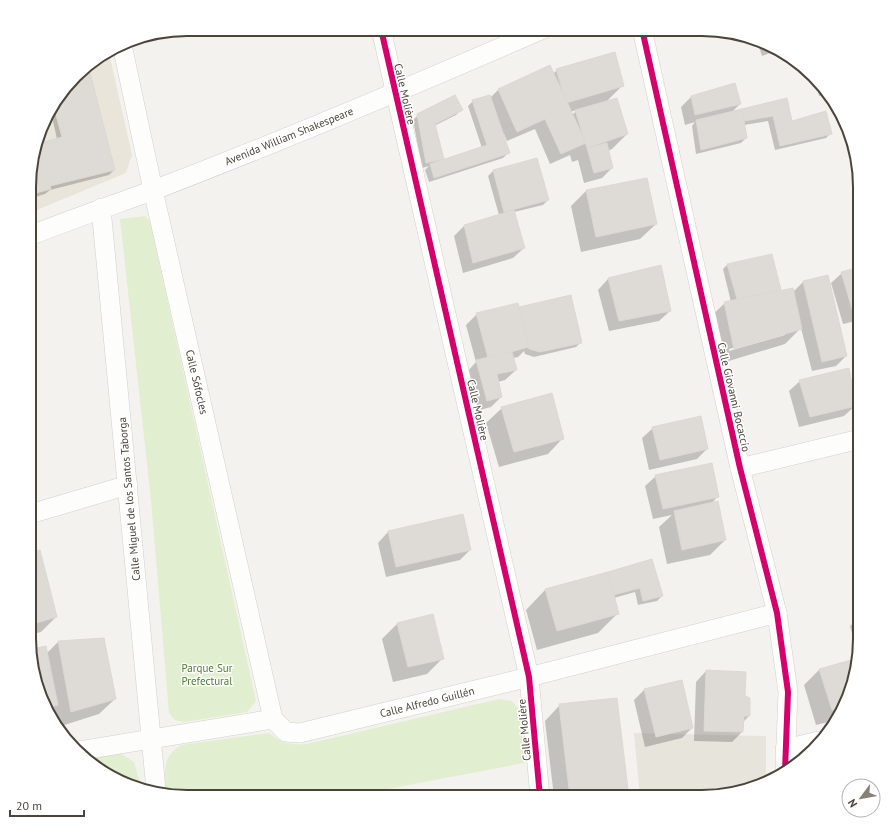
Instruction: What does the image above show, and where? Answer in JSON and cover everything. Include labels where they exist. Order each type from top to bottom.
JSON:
[{"type":"street","name":"Calle Molière","points":[[382,36],[529,677],[539,790]]},
{"type":"street","name":"Avenida William Shakespeare","points":[[36,233],[101,208],[153,190],[395,94],[527,36]]},
{"type":"street","name":"Calle Giovanni Bocaccio","points":[[644,36],[740,468],[777,613],[788,692],[785,766]]},
{"type":"street","name":"Calle Sófocles","points":[[123,50],[153,190],[273,718]]},
{"type":"street","name":"Calle Miguel de los Santos Taborga","points":[[101,208],[156,787]]},
{"type":"street","points":[[740,468],[853,441]]},
{"type":"street","points":[[36,512],[128,485]]},
{"type":"street","name":"Calle Alfredo Guillén","points":[[273,718],[286,732],[300,733],[529,677],[777,613]]},
{"type":"street","points":[[84,750],[273,718]]},
{"type":"street","points":[[785,749],[812,743]]},
{"type":"shaded area","points":[[110,57],[132,155],[126,173],[36,210],[37,167],[47,129],[56,111],[73,87],[87,73]]},
{"type":"shaded area","points":[[634,733],[766,736],[766,776],[760,779],[741,785],[712,790],[639,790]]},
{"type":"green space","name":"Parque Sur Prefectural","points":[[145,216],[150,222],[256,701],[247,712],[184,722],[175,720],[169,713],[151,500],[120,219]]},
{"type":"green space","points":[[499,699],[512,701],[520,711],[524,763],[382,790],[166,789],[165,772],[167,760],[170,755],[181,745],[269,733],[278,740],[286,743],[307,744]]},
{"type":"green space","points":[[118,752],[134,762],[140,783],[111,770],[92,757]]},
{"type":"building","points":[[615,52],[624,86],[566,103],[556,69]]},
{"type":"building","points":[[550,65],[586,143],[561,154],[545,119],[517,132],[498,89]]},
{"type":"building","points":[[90,71],[115,170],[50,186],[51,189],[36,193],[37,167],[43,142],[62,137],[55,113],[73,87]]},
{"type":"building","points":[[735,83],[741,104],[695,115],[691,96]]},
{"type":"building","points":[[455,95],[463,110],[435,124],[444,159],[426,163],[417,114]]},
{"type":"building","points":[[490,95],[510,153],[434,178],[430,164],[487,145],[472,100]]},
{"type":"building","points":[[617,98],[628,134],[587,148],[575,110]]},
{"type":"building","points":[[787,98],[792,121],[826,111],[832,134],[780,146],[773,116],[744,121],[742,109]]},
{"type":"building","points":[[742,109],[747,138],[701,150],[696,120]]},
{"type":"building","points":[[607,143],[613,168],[594,173],[587,148]]},
{"type":"building","points":[[537,158],[549,200],[504,212],[493,170]]},
{"type":"building","points":[[647,178],[657,224],[596,237],[586,190]]},
{"type":"building","points":[[514,210],[525,248],[473,263],[464,225]]},
{"type":"building","points":[[772,254],[781,290],[737,299],[727,264]]},
{"type":"building","points":[[661,265],[671,311],[619,321],[608,278]]},
{"type":"building","points":[[853,269],[853,312],[841,272]]},
{"type":"building","points":[[828,275],[847,356],[822,362],[803,281]]},
{"type":"building","points":[[793,288],[802,329],[734,349],[724,302]]},
{"type":"building","points":[[571,295],[582,343],[540,352],[529,349],[519,307]]},
{"type":"building","points":[[518,303],[529,347],[488,358],[476,313]]},
{"type":"building","points":[[512,352],[517,370],[497,374],[502,397],[487,401],[476,360]]},
{"type":"building","points":[[849,368],[853,390],[853,407],[810,417],[799,380]]},
{"type":"building","points":[[552,393],[564,439],[514,452],[501,407]]},
{"type":"building","points":[[701,416],[708,449],[660,460],[652,427]]},
{"type":"building","points":[[712,463],[719,497],[663,509],[655,475]]},
{"type":"building","points":[[718,501],[726,540],[682,550],[674,511]]},
{"type":"building","points":[[463,514],[471,550],[396,567],[388,531]]},
{"type":"building","points":[[40,550],[57,617],[36,623],[36,551]]},
{"type":"building","points":[[652,559],[663,596],[643,601],[640,588],[613,595],[608,572]]},
{"type":"building","points":[[608,572],[619,614],[557,631],[545,589]]},
{"type":"building","points":[[433,614],[444,659],[408,667],[397,623]]},
{"type":"building","points":[[104,638],[116,699],[71,712],[58,641]]},
{"type":"building","points":[[46,646],[58,705],[52,706],[47,697],[41,678],[36,648]]},
{"type":"building","points":[[852,660],[845,688],[836,709],[832,710],[819,669]]},
{"type":"building","points":[[706,670],[746,672],[745,696],[750,698],[750,716],[744,716],[743,732],[704,731]]},
{"type":"building","points":[[682,680],[693,728],[656,737],[644,689]]},
{"type":"building","points":[[617,698],[628,790],[569,790],[559,704]]},
{"type":"cycle path","points":[[383,36],[529,677],[539,790]]},
{"type":"cycle path","points":[[644,36],[740,468],[777,613],[788,692],[785,765]]}]
